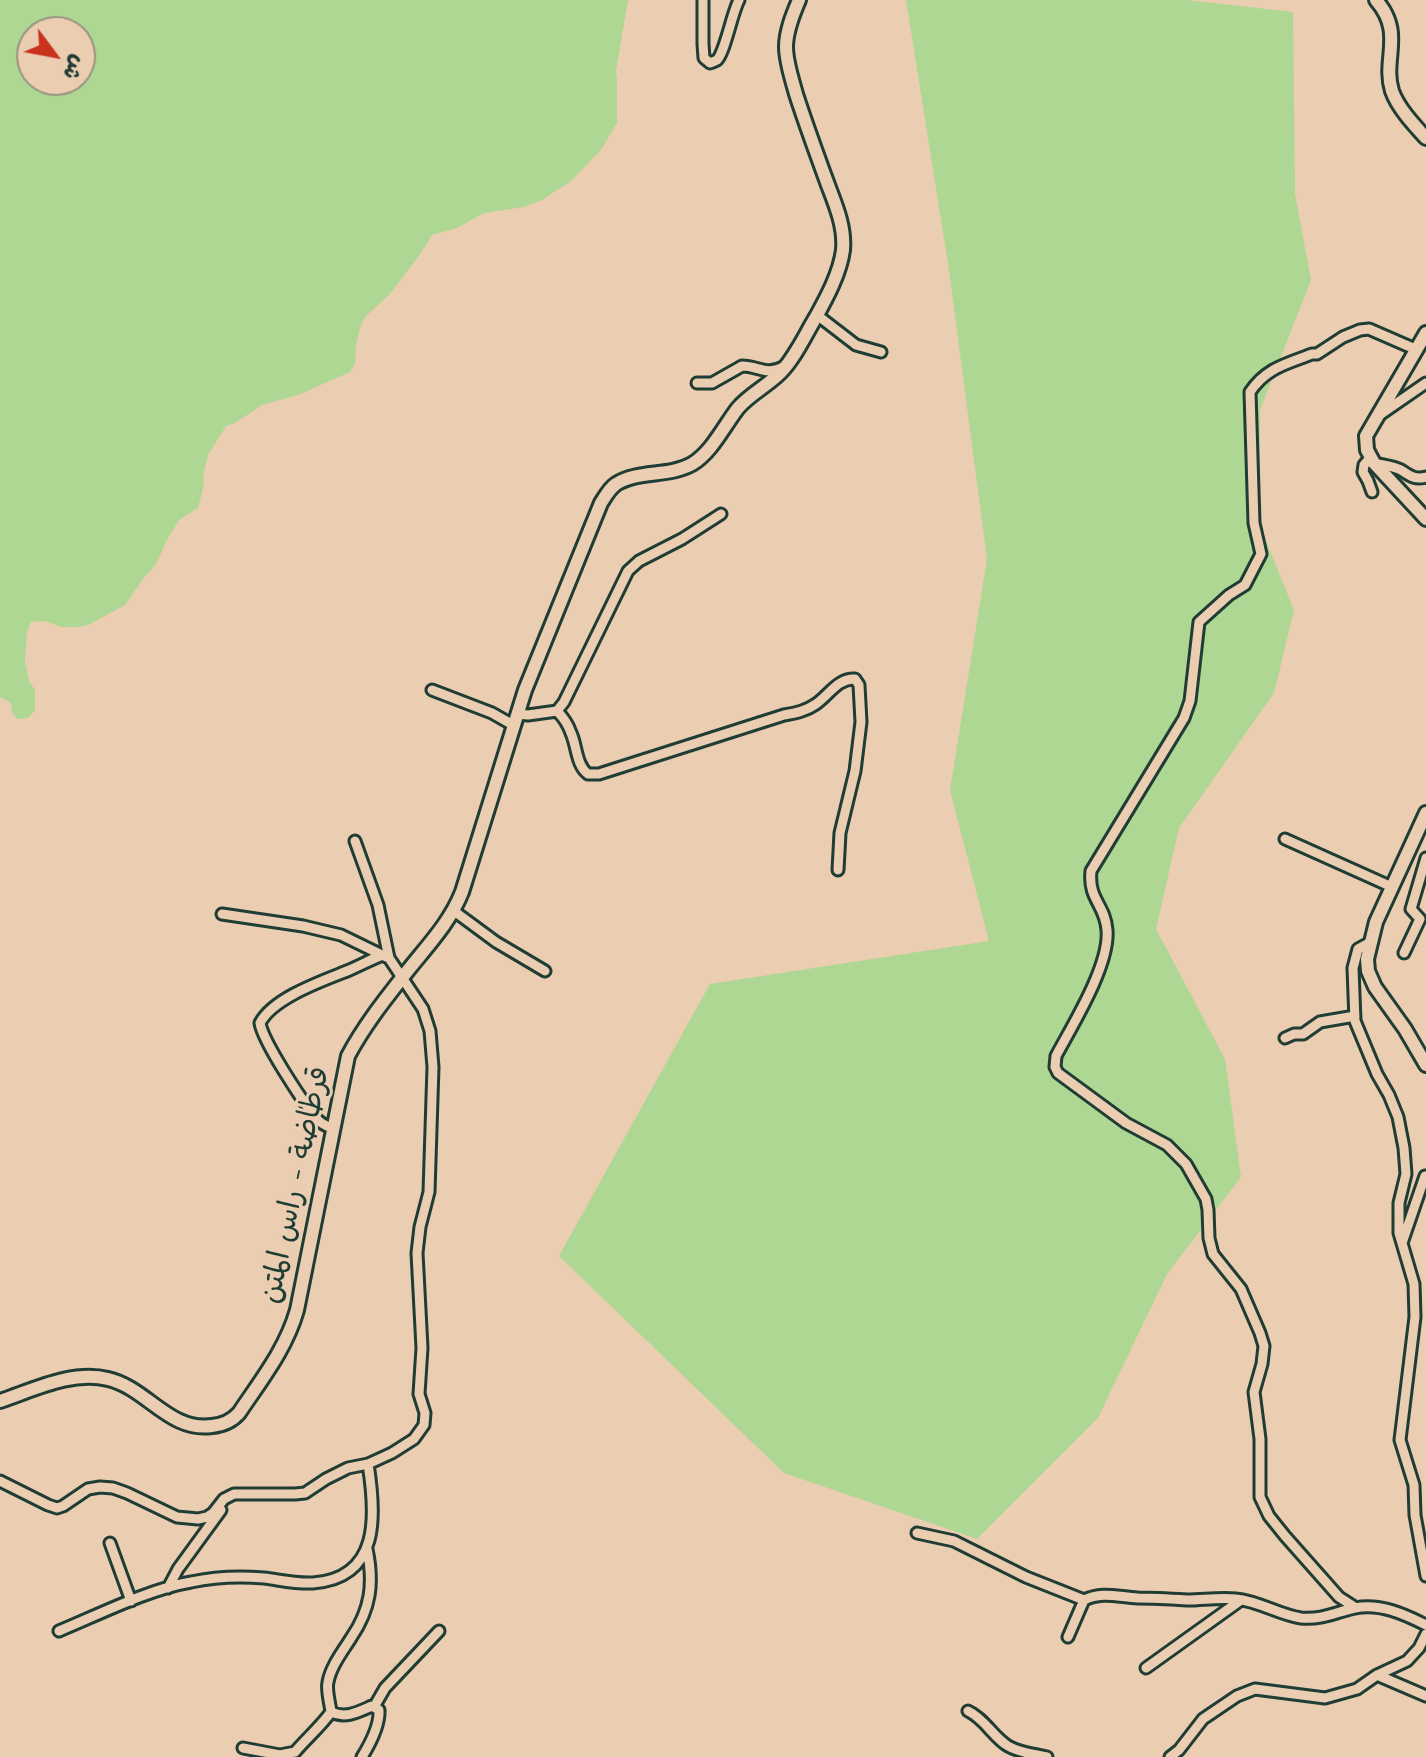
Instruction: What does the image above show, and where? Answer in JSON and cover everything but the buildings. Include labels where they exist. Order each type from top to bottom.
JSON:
[{"type":"main road","name":"قرطاضة - راس المتن","points":[[0,1401],[75,1378],[107,1378],[136,1392],[185,1424],[206,1427],[221,1425],[234,1419],[285,1344],[297,1310],[348,1056],[360,1033],[454,911],[525,690],[601,503],[618,483],[694,463],[739,407],[779,375],[817,315],[836,277],[843,252],[843,233],[806,126],[791,77],[786,47],[788,30],[799,0]]},
{"type":"main road","points":[[1376,0],[1388,18],[1392,40],[1390,78],[1393,93],[1426,138]]},
{"type":"main road","points":[[1426,333],[1366,436],[1372,461],[1426,519]]},
{"type":"main road","points":[[1426,813],[1376,922],[1367,959],[1375,987],[1426,1065]]},
{"type":"street","points":[[703,0],[704,58],[710,63],[717,60],[739,0]]},
{"type":"street","points":[[817,315],[856,345],[881,352]]},
{"type":"street","points":[[1356,1608],[1339,1597],[1285,1536],[1269,1516],[1260,1497],[1260,1439],[1254,1392],[1264,1346],[1241,1289],[1213,1254],[1206,1199],[1186,1164],[1167,1145],[1126,1123],[1058,1073],[1055,1067],[1056,1056],[1102,965],[1107,946],[1107,927],[1101,908],[1093,897],[1091,871],[1184,718],[1193,682],[1199,622],[1245,585],[1261,554],[1254,523],[1250,392],[1260,377],[1278,367],[1317,354],[1360,330],[1369,329],[1415,349]]},
{"type":"street","points":[[697,383],[712,383],[742,366],[771,371],[788,362]]},
{"type":"street","points":[[1375,419],[1426,383]]},
{"type":"street","points":[[1372,492],[1363,472],[1364,465],[1372,461],[1400,469],[1406,475],[1419,479],[1426,477]]},
{"type":"street","points":[[432,690],[515,720],[557,711],[628,571],[639,561],[721,514]]},
{"type":"street","points":[[557,711],[573,735],[582,769],[588,774],[599,774],[801,712],[816,705],[841,682],[855,679],[859,685],[861,722],[855,771],[840,833],[838,870]]},
{"type":"street","points":[[1285,839],[1392,887]]},
{"type":"street","points":[[0,1481],[57,1508],[88,1489],[100,1487],[127,1493],[166,1513],[190,1519],[207,1517],[224,1499],[234,1494],[305,1493],[348,1468],[368,1464],[392,1453],[414,1439],[424,1425],[425,1413],[419,1394],[422,1348],[417,1253],[429,1192],[433,1067],[430,1031],[423,1009],[386,957],[378,905],[355,841]]},
{"type":"street","points":[[1404,953],[1420,919],[1411,909],[1426,858],[1411,847]]},
{"type":"street","points":[[454,911],[496,942],[545,971]]},
{"type":"street","points":[[222,914],[341,935],[386,957]]},
{"type":"street","points":[[1369,943],[1358,949],[1353,968],[1355,1021],[1398,1117],[1404,1148],[1406,1174],[1399,1203],[1399,1233],[1414,1284],[1415,1317],[1400,1440],[1414,1485],[1415,1515],[1426,1576]]},
{"type":"street","points":[[332,1128],[318,1120],[295,1087],[266,1039],[260,1023],[275,1007],[301,990],[386,957]]},
{"type":"street","points":[[1285,1038],[1303,1034],[1320,1022],[1355,1016]]},
{"type":"street","points":[[1402,1243],[1425,1176]]},
{"type":"street","points":[[59,1631],[131,1601],[190,1582],[263,1578],[296,1583],[330,1580],[349,1570],[367,1549],[371,1537],[374,1506],[368,1464]]},
{"type":"street","points":[[168,1588],[220,1511],[224,1499]]},
{"type":"street","points":[[917,1533],[954,1541],[1026,1577],[1084,1600]]},
{"type":"street","points":[[110,1543],[131,1601]]},
{"type":"street","points":[[243,1748],[280,1755],[295,1752],[331,1712],[327,1682],[338,1657],[355,1633],[371,1593],[367,1549]]},
{"type":"street","points":[[1068,1637],[1084,1600],[1094,1595],[1109,1594],[1134,1598],[1241,1600],[1298,1617],[1317,1619],[1356,1608],[1390,1609],[1426,1625]]},
{"type":"street","points":[[1146,1668],[1241,1600]]},
{"type":"street","points":[[374,1707],[385,1688],[439,1631]]},
{"type":"street","points":[[1170,1757],[1203,1719],[1237,1696],[1255,1689],[1325,1698],[1357,1689],[1377,1675],[1407,1661],[1426,1634]]},
{"type":"street","points":[[1377,1675],[1426,1696]]},
{"type":"street","points":[[331,1712],[349,1716],[372,1706],[379,1710],[369,1745],[362,1757]]},
{"type":"street","points":[[968,1711],[1006,1745],[1047,1757]]},
{"type":"green space","points":[[0,0],[628,0],[616,71],[617,123],[601,150],[571,181],[542,200],[524,207],[484,213],[457,228],[432,235],[389,295],[361,324],[355,363],[350,372],[298,395],[262,405],[226,426],[208,455],[198,508],[179,520],[156,564],[125,605],[80,627],[31,622],[27,631],[25,661],[29,681],[35,690],[35,710],[28,718],[17,719],[11,703],[0,697]]},
{"type":"green space","points":[[906,0],[1186,0],[1293,12],[1295,194],[1311,280],[1260,410],[1260,526],[1294,610],[1274,693],[1179,828],[1156,929],[1225,1059],[1241,1177],[1167,1274],[1098,1418],[977,1539],[784,1473],[559,1256],[710,984],[989,941],[950,790],[987,559],[949,270]]}]
